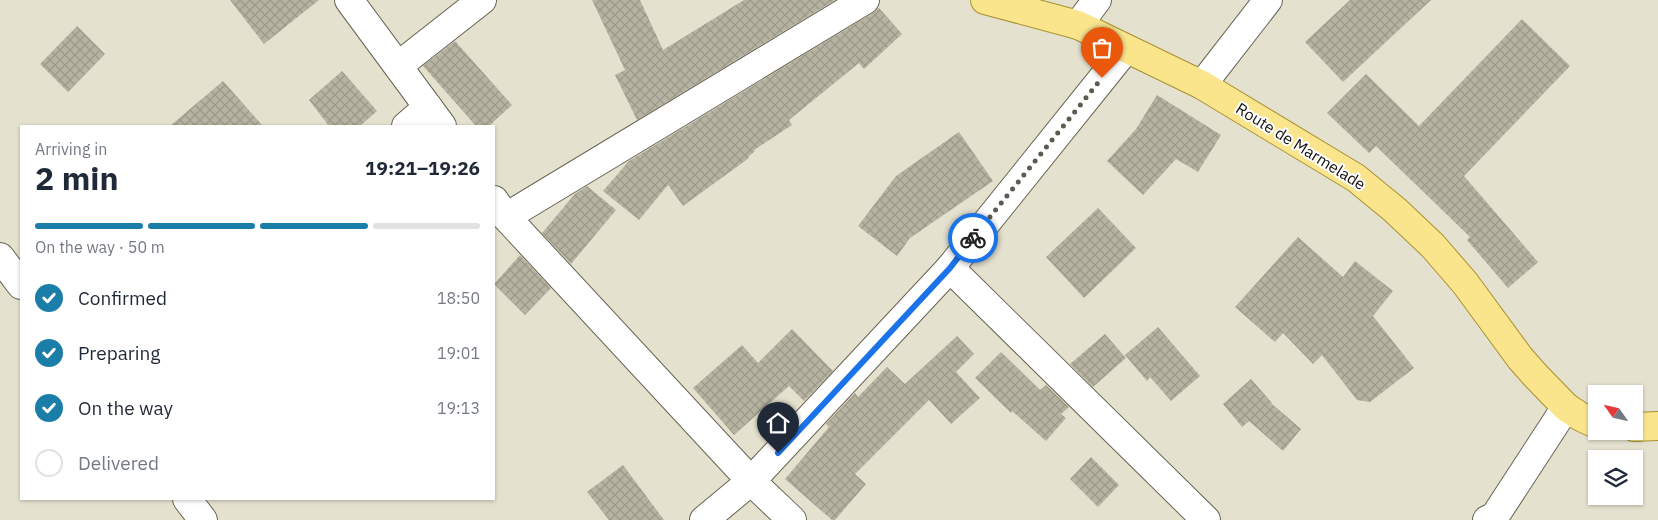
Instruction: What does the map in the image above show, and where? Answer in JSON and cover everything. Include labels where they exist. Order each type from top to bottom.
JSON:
[{"type":"main road","name":"Route de Marmelade","points":[[985,0],[1078,25],[1202,84],[1356,178],[1395,210],[1433,246],[1465,283],[1520,358],[1566,407],[1588,420]]},
{"type":"main road","points":[[1643,427],[1658,426]]},
{"type":"street","points":[[349,0],[435,116],[409,125]]},
{"type":"street","points":[[398,66],[482,0]]},
{"type":"street","points":[[792,520],[752,481],[500,209],[865,0]]},
{"type":"street","points":[[1078,25],[1097,0]]},
{"type":"street","points":[[1202,84],[1268,0]]},
{"type":"street","points":[[704,520],[752,481],[950,268],[1126,49]]},
{"type":"street","points":[[0,257],[20,283]]},
{"type":"street","points":[[950,268],[1206,520]]},
{"type":"street","points":[[1487,520],[1495,516],[1566,407]]},
{"type":"street","points":[[188,500],[203,520]]},
{"type":"building","points":[[230,0],[319,0],[264,44]]},
{"type":"building","points":[[592,0],[640,0],[663,50],[744,0],[835,0],[637,120],[615,75],[625,70]]},
{"type":"building","points":[[1350,0],[1431,0],[1343,82],[1305,42]]},
{"type":"building","points":[[879,8],[902,34],[864,69],[859,63],[789,120],[792,125],[754,150],[749,158],[683,206],[668,185],[639,220],[603,191],[629,161]]},
{"type":"building","points":[[1522,19],[1570,66],[1464,176],[1538,262],[1508,288],[1467,240],[1470,237],[1376,146],[1369,153],[1327,113],[1366,74],[1419,126]]},
{"type":"building","points":[[77,26],[105,54],[68,92],[40,64]]},
{"type":"building","points":[[455,41],[512,105],[490,125],[475,125],[423,66]]},
{"type":"building","points":[[342,71],[377,111],[361,125],[328,125],[309,100]]},
{"type":"building","points":[[223,81],[262,125],[171,125]]},
{"type":"building","points":[[1157,95],[1221,135],[1198,172],[1176,159],[1143,195],[1107,161],[1136,129]]},
{"type":"building","points":[[959,132],[993,181],[910,238],[897,256],[858,226],[896,176]]},
{"type":"building","points":[[587,186],[616,210],[571,264],[542,233],[575,194]]},
{"type":"building","points":[[1098,208],[1136,248],[1084,298],[1046,257]]},
{"type":"building","points":[[1298,237],[1343,277],[1355,261],[1393,291],[1373,316],[1414,368],[1370,402],[1357,400],[1322,355],[1313,364],[1283,333],[1275,342],[1235,307]]},
{"type":"building","points":[[520,255],[551,288],[525,315],[495,283]]},
{"type":"building","points":[[1158,327],[1200,376],[1171,401],[1150,377],[1147,381],[1125,355]]},
{"type":"building","points":[[792,329],[833,371],[804,401],[789,386],[734,435],[693,388],[742,345],[758,363]]},
{"type":"building","points":[[1105,334],[1126,358],[1093,387],[1070,364]]},
{"type":"building","points":[[957,336],[974,354],[956,372],[980,398],[951,424],[929,400],[855,474],[866,484],[835,520],[832,520],[785,479],[829,427],[826,424],[855,393],[858,397],[887,367],[905,384]]},
{"type":"building","points":[[1001,352],[1040,390],[1046,385],[1069,407],[1061,414],[1066,418],[1046,441],[1012,411],[1011,413],[975,378]]},
{"type":"building","points":[[1251,379],[1271,403],[1301,429],[1283,451],[1249,421],[1242,427],[1223,404]]},
{"type":"building","points":[[1091,457],[1119,485],[1098,507],[1070,479]]},
{"type":"building","points":[[623,465],[664,520],[609,520],[587,492]]},
{"type":"way so far","points":[[973,238],[1102,78]]},
{"type":"route","points":[[778,453],[950,268],[973,238]]}]
